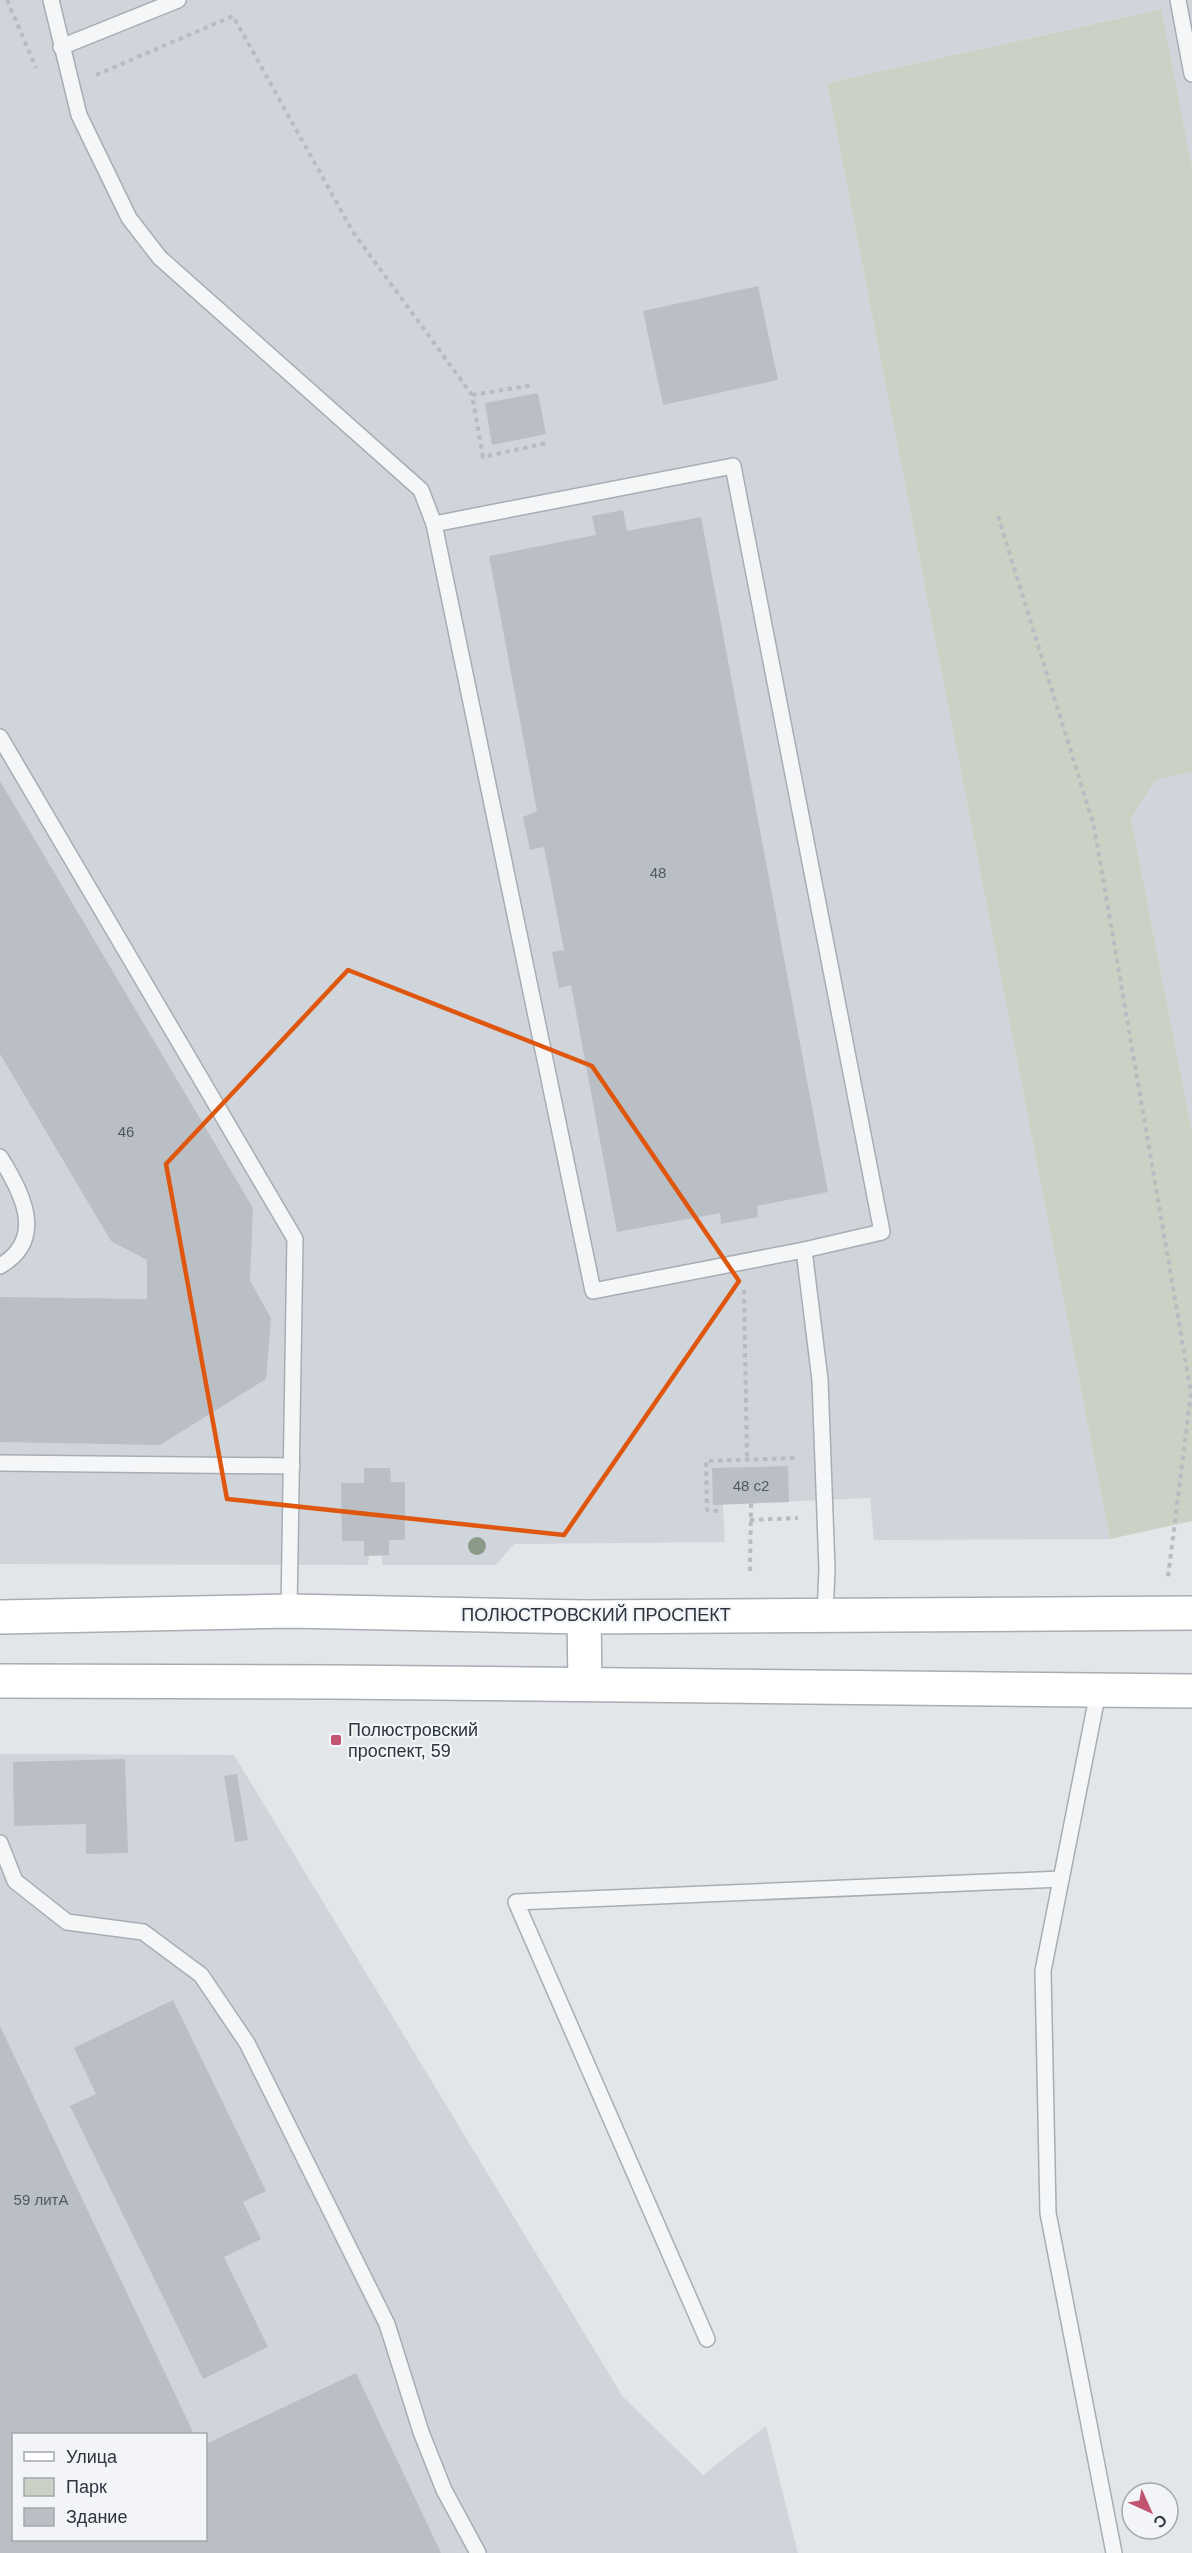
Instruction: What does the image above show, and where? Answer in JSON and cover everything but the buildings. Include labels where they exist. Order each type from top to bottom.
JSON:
[{"type":"main road","name":"ПОЛЮСТРОВСКИЙ ПРОСПЕКТ","points":[[0,1617],[289,1611],[584,1617],[1178,1613]]},
{"type":"main road","points":[[584,1617],[585,1684]]},
{"type":"main road","points":[[0,1681],[585,1684],[1098,1692],[1192,1691]]},
{"type":"lane","points":[[51,0],[79,115],[129,218],[160,258],[421,490],[434,524],[593,1291],[804,1250],[882,1232],[733,466],[434,524]]},
{"type":"lane","points":[[61,47],[177,0]]},
{"type":"lane","points":[[1178,0],[1192,74]]},
{"type":"lane","points":[[0,737],[295,1239],[289,1611]]},
{"type":"lane","points":[[0,1157],[19,1186],[28,1220],[24,1242],[13,1259],[0,1266]]},
{"type":"lane","points":[[804,1250],[820,1380],[827,1569],[825,1616]]},
{"type":"lane","points":[[0,1463],[292,1466]]},
{"type":"lane","points":[[1098,1692],[1043,1971],[1048,2213],[1114,2553]]},
{"type":"lane","points":[[0,1843],[15,1881],[67,1922],[143,1932],[201,1976],[241,2034],[387,2324],[421,2432],[444,2490],[478,2553]]},
{"type":"lane","points":[[707,2339],[516,1902],[1061,1879]]},
{"type":"path","points":[[7,0],[48,96],[233,16],[353,232],[472,395],[483,457],[547,443]]},
{"type":"path","points":[[472,395],[533,385]]},
{"type":"path","points":[[998,516],[1094,826],[1191,1393],[1178,1613]]},
{"type":"path","points":[[743,1262],[747,1460]]},
{"type":"path","points":[[718,1511],[706,1510],[706,1461],[798,1458],[798,1467]]},
{"type":"path","points":[[750,1571],[751,1503]]},
{"type":"path","points":[[750,1520],[824,1516]]},
{"type":"highlighted area","points":[[348,970],[592,1066],[739,1281],[564,1535],[227,1499],[166,1164]]},
{"type":"shaded area","points":[[0,0],[1192,0],[1192,168],[1160,9],[827,83],[1110,1539],[874,1540],[870,1498],[723,1504],[725,1542],[514,1544],[496,1565],[382,1565],[382,1556],[369,1556],[368,1565],[0,1564]]},
{"type":"shaded area","points":[[1192,772],[1192,1131],[1131,819],[1155,780]]},
{"type":"shaded area","points":[[0,1754],[234,1755],[623,2397],[703,2475],[766,2426],[798,2553],[0,2553]]},
{"type":"green space","points":[[1161,9],[1192,168],[1192,772],[1155,780],[1131,819],[1192,1131],[1192,1521],[1110,1539],[827,83]]},
{"type":"place","name":"Полюстровский проспект, 59","points":[[336,1740]]}]
